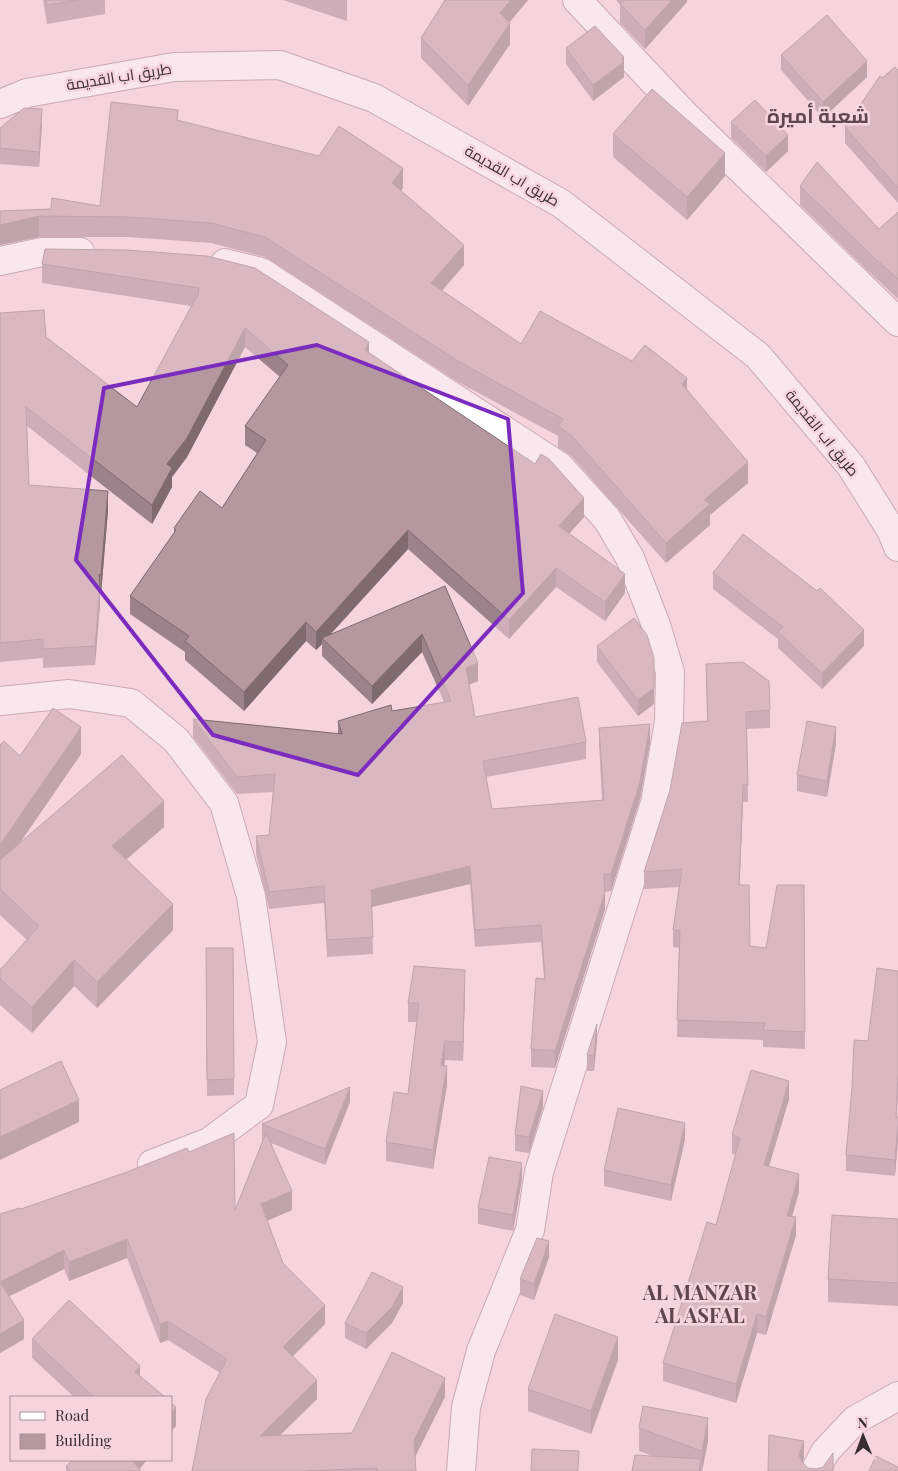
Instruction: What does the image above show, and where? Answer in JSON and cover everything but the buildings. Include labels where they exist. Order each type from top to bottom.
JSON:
[{"type":"street","points":[[577,0],[685,115],[898,322]]},
{"type":"street","name":"طريق اب القديمة","points":[[0,104],[27,93],[174,67],[280,66],[374,98],[562,204],[758,356],[851,466],[891,530],[898,547]]},
{"type":"street","points":[[0,261],[42,252],[109,253]]},
{"type":"street","points":[[201,258],[262,272],[560,466],[607,519],[630,558],[656,625],[670,672],[669,721],[655,803],[539,1172],[530,1230],[481,1351],[466,1407],[461,1471]]},
{"type":"street","points":[[0,701],[68,694],[131,703],[176,740],[224,803],[251,896],[272,1042],[258,1106],[209,1142],[130,1172]]},
{"type":"street","points":[[815,1471],[825,1452],[855,1420],[898,1396]]},
{"type":"highlighted area","points":[[317,345],[508,419],[523,593],[358,775],[213,735],[76,560],[104,388]]},
{"type":"district","name":"شعبة أميرة","points":[[818,116]]},
{"type":"district","name":"AL MANZAR AL ASFAL","points":[[700,1304]]}]
